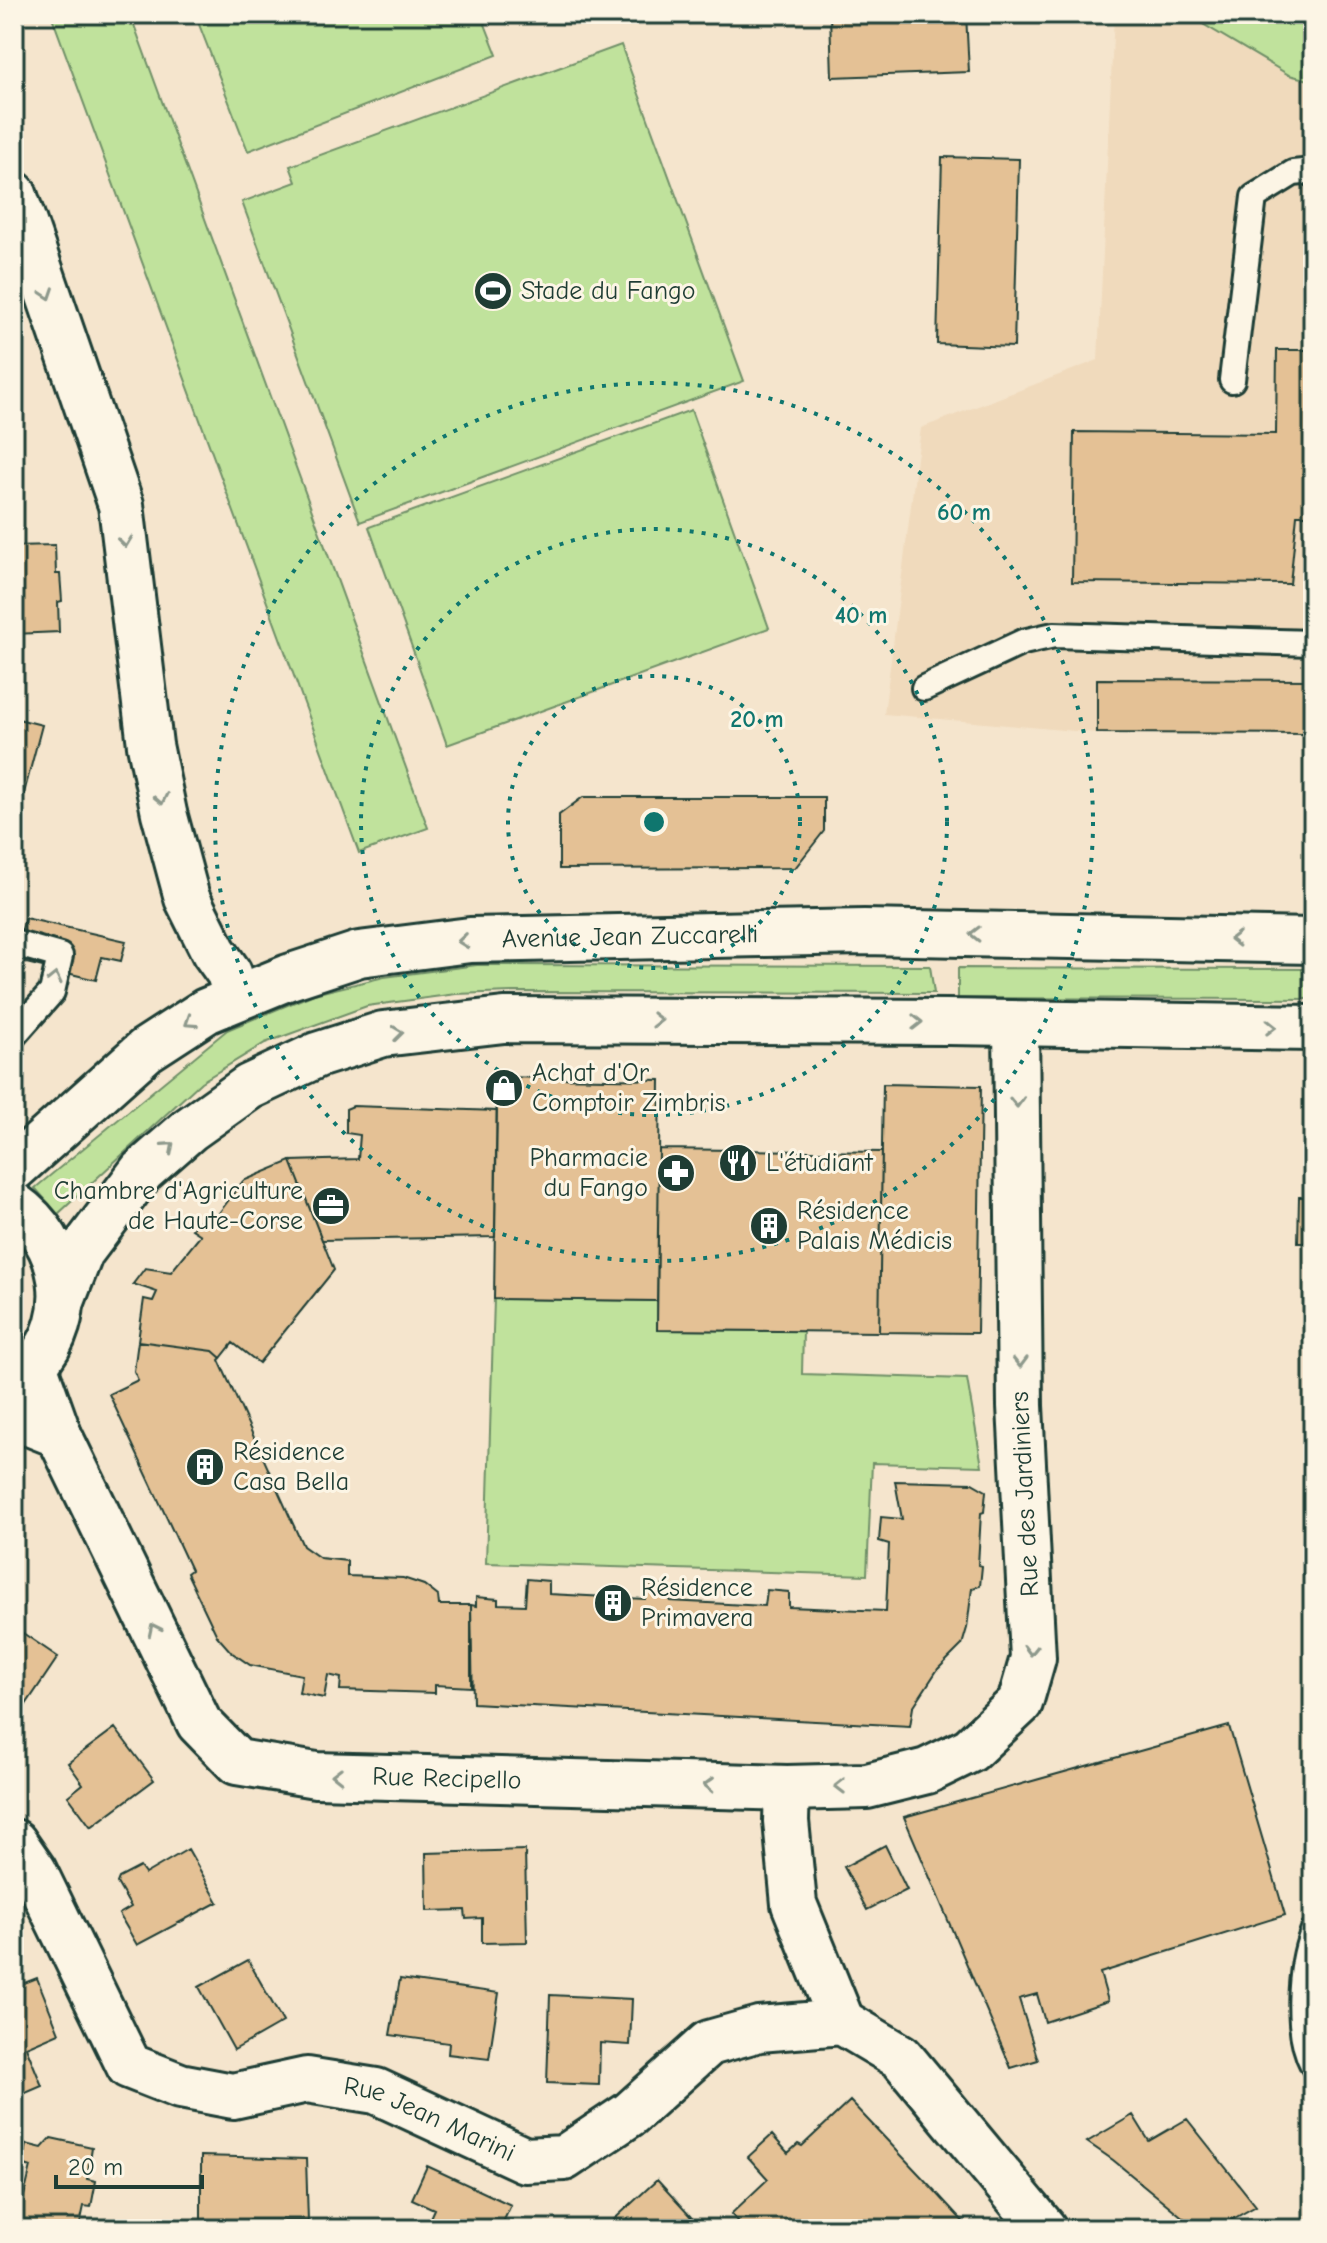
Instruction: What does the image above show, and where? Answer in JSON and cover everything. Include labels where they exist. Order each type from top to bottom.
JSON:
[{"type":"street","points":[[14,194],[121,505],[150,745],[187,898],[214,952],[229,973],[236,997]]},
{"type":"street","name":"Avenue Jean Zuccarelli","points":[[14,1168],[146,1050],[206,1011],[236,997],[359,954],[470,940],[864,932],[1313,941]]},
{"type":"street","points":[[24,1373],[53,1337],[62,1301],[81,1252],[142,1171],[190,1129],[249,1087],[317,1055],[383,1034],[504,1020],[1313,1028]]},
{"type":"street","name":"Rue des Jardiniers","points":[[787,1788],[867,1786],[927,1771],[970,1750],[1020,1703],[1033,1658],[1020,1406],[1016,1024]]},
{"type":"street","points":[[14,1205],[30,1216],[49,1241],[61,1270],[62,1301]]},
{"type":"street","name":"Rue Recipello","points":[[24,1373],[59,1435],[199,1723],[237,1762],[316,1775],[787,1788]]},
{"type":"street","points":[[14,1417],[59,1435]]},
{"type":"street","points":[[787,1788],[786,1821],[794,1904],[842,2022],[901,2057],[1044,2229]]},
{"type":"street","name":"Rue Jean Marini","points":[[14,1842],[34,1871],[129,2066],[180,2086],[233,2096],[307,2080],[376,2091],[525,2160],[564,2158],[630,2114],[709,2043],[759,2029],[842,2022]]},
{"type":"lane","points":[[1232,380],[1254,197],[1293,173],[1313,171]]},
{"type":"lane","points":[[924,688],[1023,642],[1054,635],[1313,643]]},
{"type":"lane","points":[[14,943],[60,956],[52,992],[14,1035]]},
{"type":"lane","points":[[1313,1932],[1303,1975],[1302,2013],[1308,2056],[1313,2065]]},
{"type":"shaded area","points":[[1114,14],[1186,14],[1289,75],[1313,81],[1313,734],[1097,733],[884,714],[921,428],[1098,360]]},
{"type":"green space","points":[[51,14],[130,14],[428,828],[359,853]]},
{"type":"green space","points":[[195,14],[481,14],[497,55],[248,151]]},
{"type":"green space","points":[[1186,14],[1313,14],[1313,81],[1289,75]]},
{"type":"green space","name":"Stade du Fango","points":[[621,45],[744,381],[360,522],[242,202],[296,182],[290,166]]},
{"type":"green space","points":[[691,410],[769,628],[447,745],[369,527]]},
{"type":"green space","points":[[477,965],[930,966],[934,993],[512,992],[456,994],[367,1006],[265,1043],[201,1082],[58,1214],[35,1188],[227,1030],[314,994],[384,977]]},
{"type":"green space","points":[[958,968],[1313,969],[1313,999],[958,998]]},
{"type":"green space","points":[[494,1299],[657,1301],[657,1330],[803,1331],[802,1374],[967,1379],[982,1466],[872,1463],[867,1575],[486,1563]]},
{"type":"building","points":[[830,14],[966,14],[969,72],[832,77]]},
{"type":"building","points":[[942,157],[1019,159],[1014,347],[937,344]]},
{"type":"building","points":[[1313,238],[1313,515],[1297,515],[1290,584],[1072,582],[1074,432],[1276,434],[1277,350],[1312,350]]},
{"type":"building","points":[[55,545],[56,574],[60,574],[62,601],[58,602],[59,632],[14,634],[14,546]]},
{"type":"building","points":[[1097,679],[1313,680],[1313,734],[1097,733]]},
{"type":"building","points":[[14,718],[42,725],[14,831]]},
{"type":"building","points":[[583,797],[824,797],[824,831],[795,868],[559,869],[559,815]]},
{"type":"building","points":[[25,918],[126,941],[121,961],[102,957],[96,980],[14,960]]},
{"type":"building","points":[[497,1077],[660,1080],[657,1301],[494,1299]]},
{"type":"building","points":[[883,1084],[981,1086],[977,1333],[879,1332]]},
{"type":"building","points":[[353,1106],[497,1111],[495,1237],[322,1240],[291,1161],[358,1159],[360,1135],[346,1133],[346,1109]]},
{"type":"building","name":"Résidence Palais Médicis","points":[[659,1149],[882,1152],[879,1332],[657,1330]]},
{"type":"building","points":[[291,1161],[334,1270],[259,1363],[233,1343],[221,1358],[213,1351],[138,1341],[144,1299],[153,1301],[157,1292],[133,1284],[145,1268],[171,1272],[201,1235],[192,1229],[208,1212],[216,1217],[243,1181]]},
{"type":"building","points":[[1299,1197],[1313,1197],[1313,1243],[1298,1243]]},
{"type":"building","name":"Résidence Casa Bella","points":[[138,1341],[213,1351],[221,1358],[219,1360],[303,1546],[320,1558],[347,1561],[347,1576],[403,1578],[424,1585],[438,1596],[439,1605],[471,1605],[471,1687],[435,1685],[435,1693],[340,1690],[341,1678],[328,1675],[324,1698],[299,1693],[302,1675],[250,1665],[231,1652],[217,1636],[187,1573],[191,1570],[109,1394],[138,1380],[134,1371]]},
{"type":"building","name":"Résidence Primavera","points":[[895,1481],[972,1483],[986,1491],[984,1512],[981,1513],[980,1586],[972,1588],[962,1645],[938,1669],[913,1707],[910,1726],[473,1703],[471,1605],[476,1606],[476,1597],[498,1599],[498,1604],[525,1605],[527,1579],[549,1581],[549,1594],[645,1599],[646,1585],[670,1586],[670,1601],[765,1606],[767,1590],[789,1592],[789,1607],[886,1611],[889,1544],[879,1541],[881,1517],[902,1519]]},
{"type":"building","points":[[14,1627],[58,1657],[25,1706],[14,1698]]},
{"type":"building","points":[[1229,1726],[1285,1915],[1100,1973],[1108,2001],[1045,2022],[1037,1994],[1019,1999],[1038,2060],[1011,2068],[904,1817]]},
{"type":"building","points":[[115,1728],[154,1780],[91,1827],[68,1796],[83,1784],[68,1763]]},
{"type":"building","points":[[885,1845],[907,1890],[867,1910],[844,1867]]},
{"type":"building","points":[[188,1849],[218,1902],[137,1945],[119,1914],[131,1907],[117,1883],[119,1878],[140,1867],[145,1874]]},
{"type":"building","points":[[525,1850],[527,1942],[482,1943],[482,1918],[466,1919],[465,1910],[427,1911],[426,1853]]},
{"type":"building","points":[[248,1960],[283,2022],[234,2050],[199,1987]]},
{"type":"building","points":[[37,1978],[59,2033],[26,2047],[42,2086],[14,2098],[14,1987]]},
{"type":"building","points":[[400,1979],[499,1993],[489,2059],[448,2054],[449,2043],[390,2035]]},
{"type":"building","points":[[550,1995],[632,1999],[630,2045],[600,2043],[599,2085],[547,2083]]},
{"type":"building","points":[[850,2101],[970,2229],[744,2229],[731,2214],[768,2179],[748,2157],[772,2135],[788,2153],[798,2144],[802,2146]]},
{"type":"building","points":[[1133,2115],[1149,2141],[1187,2119],[1256,2206],[1215,2229],[1197,2229],[1087,2142]]},
{"type":"building","points":[[51,2138],[92,2147],[87,2179],[96,2181],[91,2207],[84,2206],[79,2229],[16,2229],[31,2167],[22,2164],[26,2144],[42,2148]]},
{"type":"building","points":[[201,2156],[306,2159],[308,2221],[201,2220]]},
{"type":"building","points":[[427,2166],[511,2205],[500,2229],[425,2229],[434,2209],[412,2199]]},
{"type":"building","points":[[657,2180],[702,2229],[613,2229],[609,2224]]},
{"type":"place","name":"Stade du Fango","points":[[493,291]]},
{"type":"place","name":"Achat d'Or Comptoir Zimbris","points":[[504,1088]]},
{"type":"place","name":"L'étudiant","points":[[738,1163]]},
{"type":"place","name":"Pharmacie du Fango","points":[[676,1173]]},
{"type":"place","name":"Chambre d'Agriculture de Haute-Corse","points":[[331,1206]]},
{"type":"place","name":"Résidence Palais Médicis","points":[[769,1226]]},
{"type":"place","name":"Résidence Casa Bella","points":[[205,1467]]},
{"type":"place","name":"Résidence Primavera","points":[[613,1603]]}]
